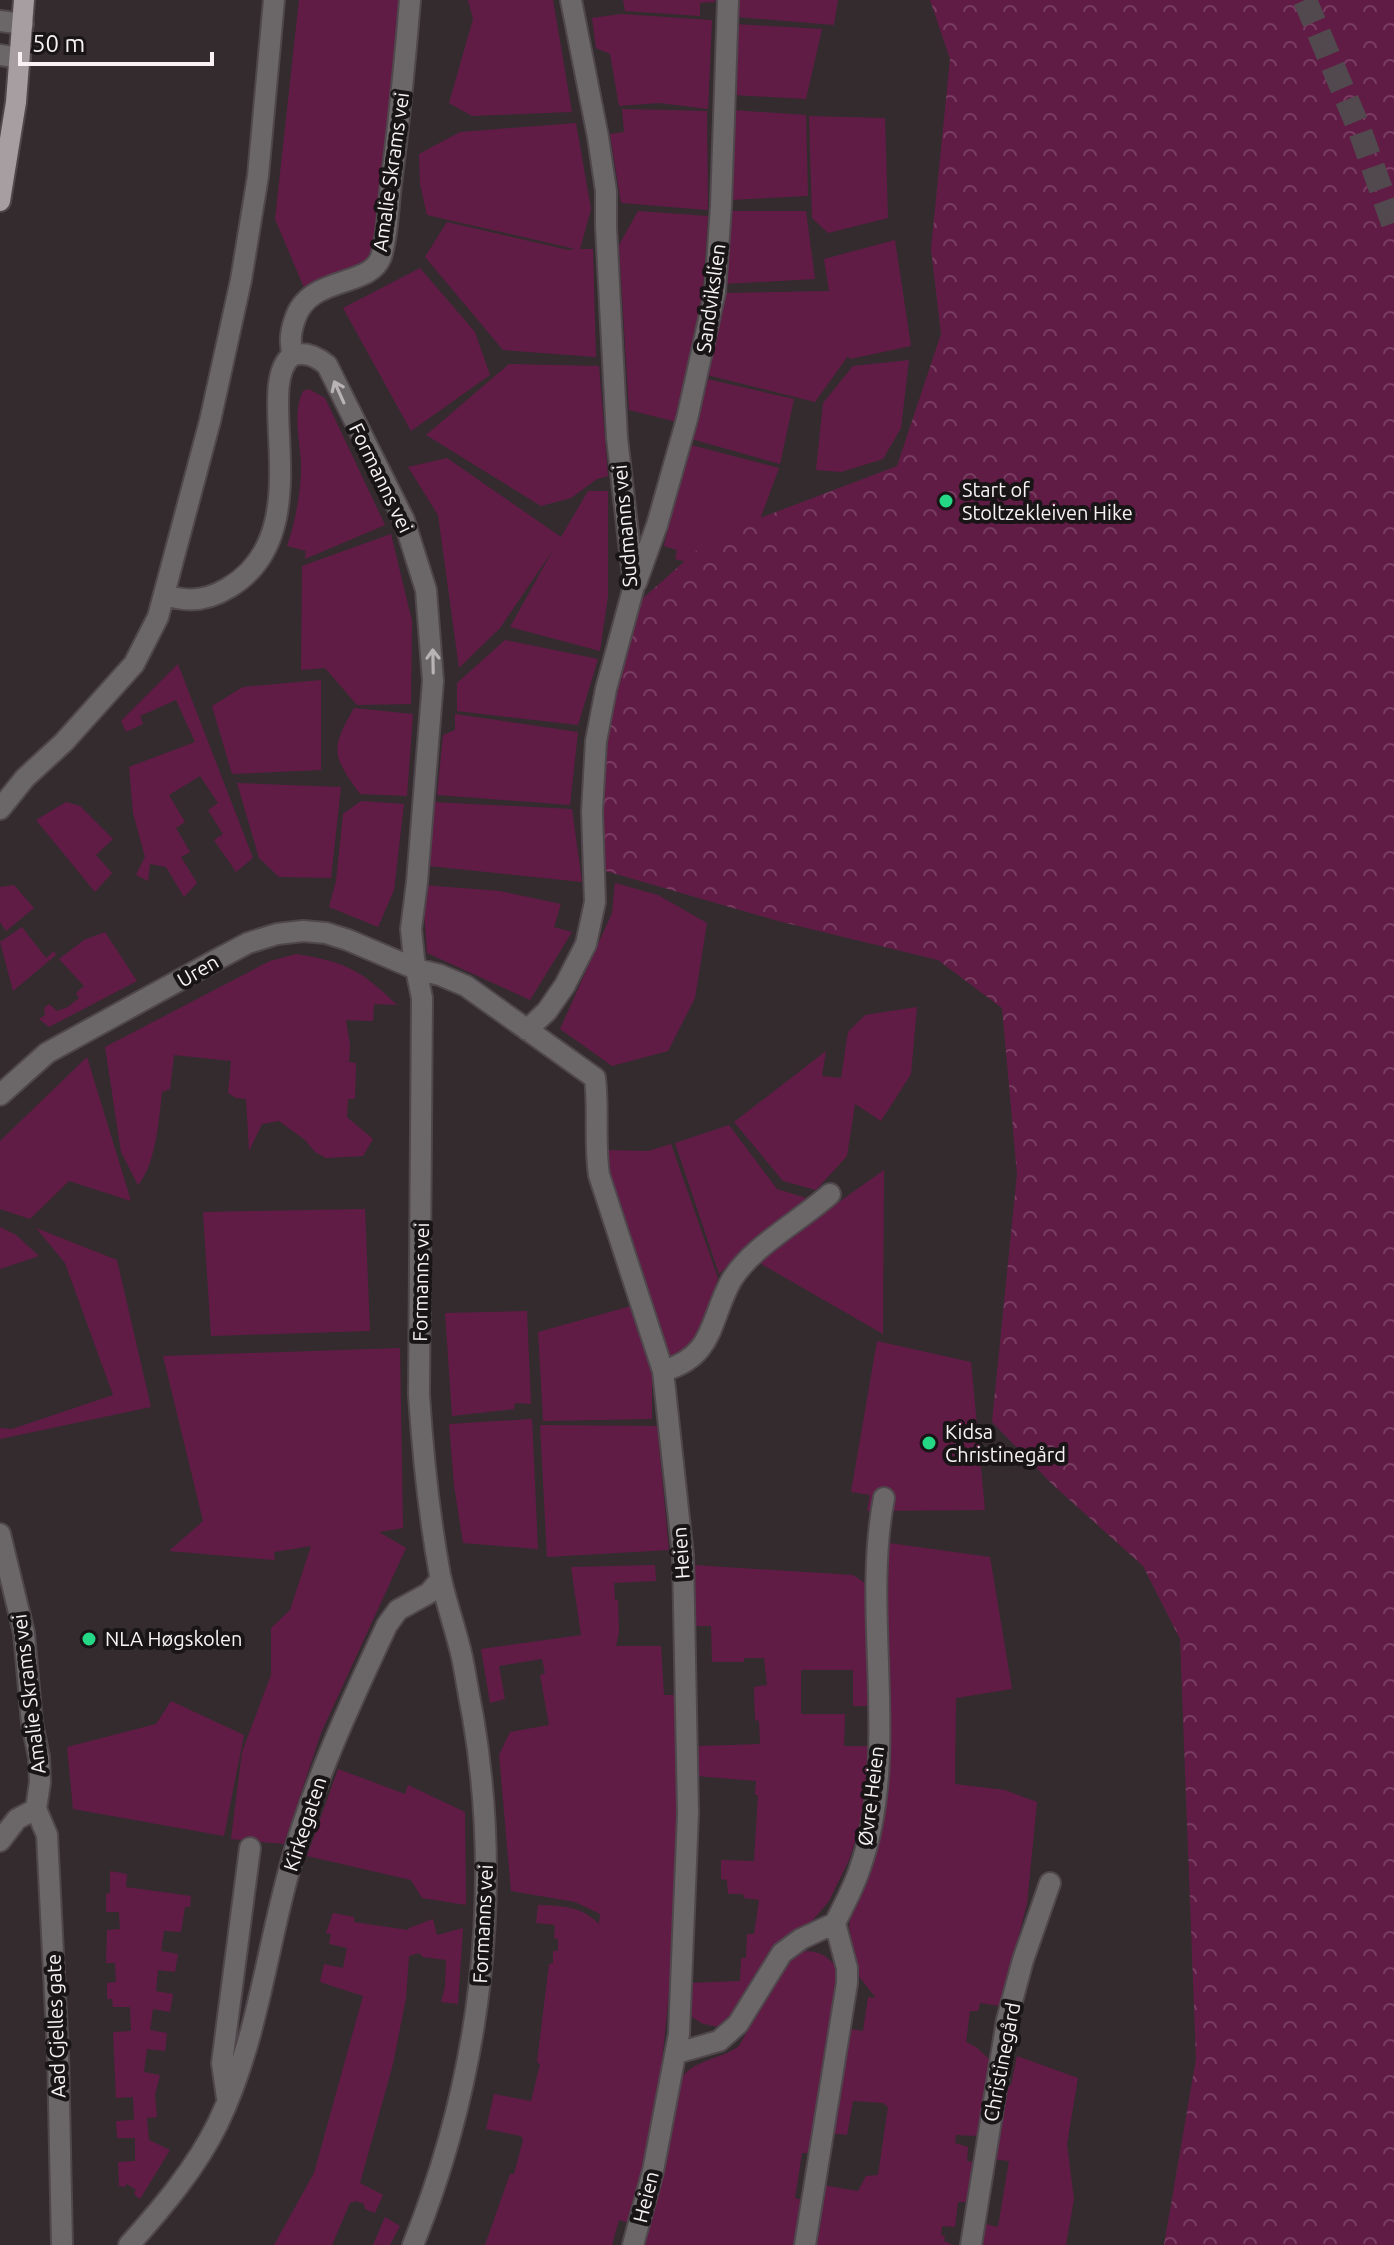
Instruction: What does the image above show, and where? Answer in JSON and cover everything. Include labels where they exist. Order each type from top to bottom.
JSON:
[{"type":"main road","points":[[0,201],[11,134],[10,56],[23,24],[24,0]]},
{"type":"street","points":[[0,809],[25,778],[64,742],[134,664],[149,639],[207,437],[241,280],[258,176],[274,0]]},
{"type":"street","name":"Amalie Skrams vei","points":[[164,594],[188,601],[218,594],[232,586],[267,550],[274,530],[278,500],[281,437],[278,377],[286,360],[293,355],[293,325],[297,310],[310,295],[362,275],[380,257],[401,107],[410,0]]},
{"type":"street","name":"Sudmanns vei","points":[[527,1030],[547,1011],[565,985],[586,944],[595,902],[592,811],[596,741],[606,689],[634,586],[617,438],[606,191],[571,0]]},
{"type":"street","name":"Sandvikslien","points":[[634,586],[657,525],[681,442],[705,347],[715,292],[728,0]]},
{"type":"street","points":[[0,21],[23,24]]},
{"type":"street","name":"Formanns vei","points":[[293,355],[308,354],[327,365],[404,520],[426,590],[431,633],[433,681],[411,929],[422,998],[419,1395],[422,1453],[441,1579],[462,1658],[479,1759],[485,1832],[486,1933],[469,2058],[446,2154],[413,2245]]},
{"type":"street","name":"Uren","points":[[0,1095],[47,1053],[248,943],[277,934],[303,931],[326,933],[416,969]]},
{"type":"street","name":"Heien","points":[[416,969],[466,986],[595,1078],[599,1175],[663,1371],[683,1556],[688,1734],[687,1855],[677,2053],[653,2171],[633,2245]]},
{"type":"street","points":[[663,1371],[689,1361],[703,1347],[733,1279],[754,1255],[830,1194]]},
{"type":"street","name":"Øvre Heien","points":[[835,1923],[861,1865],[876,1784],[879,1700],[876,1546],[884,1498]]},
{"type":"street","name":"Amalie Skrams vei","points":[[0,1534],[24,1633],[32,1723],[39,1757],[40,1782],[36,1809]]},
{"type":"street","name":"Kirkegaten","points":[[129,2245],[176,2189],[217,2125],[227,2102],[244,2058],[290,1868],[319,1777],[387,1625],[398,1610],[429,1593],[441,1579]]},
{"type":"street","points":[[0,1841],[17,1819],[36,1809]]},
{"type":"street","name":"Aad Gjelles gate","points":[[36,1809],[47,1835],[58,2053],[62,2245]]},
{"type":"street","points":[[227,2102],[222,2063],[250,1848]]},
{"type":"street","name":"Christinegård","points":[[971,2245],[1007,2020],[1023,1960],[1050,1883]]},
{"type":"street","points":[[677,2053],[719,2041],[738,2024],[782,1953],[801,1939],[835,1923],[847,1968],[847,1983],[805,2245]]},
{"type":"green space","points":[[299,0],[403,0],[375,255],[360,268],[305,290],[275,219]]},
{"type":"green space","points":[[468,0],[553,0],[572,112],[472,116],[449,103],[473,19]]},
{"type":"green space","points":[[623,0],[715,2],[700,3],[700,16],[625,11]]},
{"type":"green space","points":[[737,0],[838,0],[834,25],[737,17]]},
{"type":"green space","points":[[930,0],[1394,0],[1394,2245],[1164,2245],[1196,2059],[1180,1639],[1143,1566],[1052,1484],[992,1422],[1017,1174],[1002,1008],[938,960],[778,921],[592,867],[622,617],[713,536],[897,466],[941,334],[931,249],[950,59]]},
{"type":"green space","points":[[621,14],[712,20],[708,109],[660,103],[619,106],[610,54],[596,48],[592,18]]},
{"type":"green space","points":[[735,24],[822,29],[806,99],[733,95]]},
{"type":"green space","points":[[622,109],[707,111],[708,210],[621,203],[610,134],[624,132]]},
{"type":"green space","points":[[732,110],[806,115],[808,196],[729,200]]},
{"type":"green space","points":[[809,116],[885,118],[888,218],[828,233],[812,218]]},
{"type":"green space","points":[[576,123],[591,209],[580,249],[593,249],[596,357],[503,350],[425,257],[447,222],[568,250],[575,249],[427,215],[420,184],[419,154],[460,132]]},
{"type":"green space","points":[[638,211],[708,216],[701,318],[677,422],[629,410],[619,245]]},
{"type":"green space","points":[[731,211],[806,211],[815,279],[724,284]]},
{"type":"green space","points":[[895,240],[911,346],[850,359],[848,356],[815,402],[707,375],[723,293],[829,291],[824,259]]},
{"type":"green space","points":[[420,268],[475,332],[490,375],[411,431],[343,308]]},
{"type":"green space","points":[[909,360],[901,428],[883,459],[841,472],[816,470],[823,403],[853,366]]},
{"type":"green space","points":[[509,364],[599,366],[608,476],[597,479],[571,498],[541,506],[426,435]]},
{"type":"green space","points":[[707,379],[794,399],[780,464],[688,438]]},
{"type":"green space","points":[[309,389],[325,398],[385,525],[305,559],[306,551],[287,546],[297,510],[300,481],[298,411],[303,391]]},
{"type":"green space","points":[[687,444],[779,468],[754,536],[695,564],[675,559],[677,550],[664,546]]},
{"type":"green space","points":[[447,458],[561,537],[588,491],[608,491],[608,596],[600,651],[510,627],[553,550],[500,628],[459,668],[438,515],[408,467]]},
{"type":"green space","points":[[391,534],[412,621],[411,704],[357,705],[325,668],[301,670],[302,566]]},
{"type":"green space","points":[[505,640],[598,659],[578,725],[457,711],[457,683]]},
{"type":"green space","points":[[178,664],[253,858],[236,872],[214,840],[223,834],[208,810],[218,803],[200,776],[169,795],[185,822],[176,828],[190,852],[181,857],[197,883],[184,897],[166,867],[150,864],[148,881],[136,875],[145,857],[133,813],[129,767],[195,742],[176,700],[140,716],[143,724],[126,732],[121,721]]},
{"type":"green space","points":[[321,680],[321,770],[232,774],[212,706],[243,687]]},
{"type":"green space","points":[[354,708],[413,714],[407,796],[360,794],[344,770],[339,761],[338,743]]},
{"type":"green space","points":[[455,714],[578,732],[570,805],[437,795],[443,735],[455,730]]},
{"type":"green space","points":[[237,783],[341,787],[331,878],[279,877],[259,858]]},
{"type":"green space","points":[[361,801],[404,804],[394,890],[378,927],[329,907],[336,881],[343,814]]},
{"type":"green space","points":[[66,802],[80,806],[113,839],[96,855],[112,873],[95,892],[36,820]]},
{"type":"green space","points":[[433,802],[572,809],[582,882],[429,866]]},
{"type":"green space","points":[[615,883],[658,895],[707,923],[695,998],[668,1051],[612,1066],[560,1029],[612,913]]},
{"type":"green space","points":[[14,885],[34,908],[6,931],[0,922],[0,887]]},
{"type":"green space","points":[[422,885],[500,891],[561,904],[554,927],[572,932],[530,1000],[427,953]]},
{"type":"green space","points":[[22,927],[46,958],[54,951],[56,955],[13,991],[0,942]]},
{"type":"green space","points":[[105,932],[137,981],[49,1027],[39,1019],[45,1015],[44,1008],[49,1004],[57,1011],[68,1007],[79,998],[76,993],[84,986],[59,959],[84,940]]},
{"type":"green space","points":[[296,954],[328,960],[352,969],[397,1005],[374,1004],[373,1021],[346,1020],[349,1062],[356,1063],[355,1099],[348,1099],[347,1117],[373,1139],[363,1156],[326,1158],[279,1121],[262,1124],[249,1151],[246,1099],[228,1093],[231,1061],[174,1055],[170,1089],[162,1092],[153,1153],[138,1185],[121,1152],[105,1047],[270,961]]},
{"type":"green space","points":[[917,1007],[911,1074],[881,1121],[855,1104],[847,1156],[816,1190],[783,1181],[734,1122],[826,1051],[822,1076],[841,1078],[848,1032],[865,1015]]},
{"type":"green space","points":[[87,1057],[131,1201],[69,1181],[30,1219],[0,1209],[0,1141]]},
{"type":"green space","points":[[729,1125],[777,1189],[806,1198],[719,1274],[675,1143]]},
{"type":"green space","points":[[671,1144],[718,1278],[708,1320],[696,1342],[669,1357],[617,1212],[606,1150],[648,1151]]},
{"type":"green space","points":[[884,1170],[883,1334],[756,1261]]},
{"type":"green space","points":[[365,1209],[370,1331],[211,1336],[203,1212]]},
{"type":"green space","points":[[0,1227],[16,1235],[39,1256],[0,1269]]},
{"type":"green space","points":[[36,1228],[117,1260],[151,1407],[0,1439],[0,1428],[12,1429],[113,1395],[65,1263]]},
{"type":"green space","points":[[631,1306],[652,1367],[652,1419],[543,1421],[538,1332]]},
{"type":"green space","points":[[527,1311],[531,1404],[515,1403],[514,1409],[452,1416],[445,1313]]},
{"type":"green space","points":[[877,1341],[971,1362],[985,1510],[867,1511],[870,1495],[851,1492]]},
{"type":"green space","points":[[400,1348],[403,1528],[379,1532],[406,1548],[321,1733],[284,1844],[231,1839],[242,1752],[271,1675],[271,1628],[290,1610],[311,1546],[274,1552],[275,1560],[169,1551],[203,1521],[163,1356]]},
{"type":"green space","points":[[532,1419],[538,1549],[463,1543],[449,1424]]},
{"type":"green space","points":[[540,1425],[657,1426],[669,1550],[547,1557]]},
{"type":"green space","points":[[889,1543],[990,1557],[1012,1689],[956,1698],[955,1784],[1005,1790],[1037,1802],[1027,1904],[1000,2006],[980,2003],[978,2011],[970,2011],[966,2042],[990,2060],[978,2136],[956,2135],[955,2143],[968,2147],[967,2161],[975,2162],[967,2202],[958,2202],[955,2227],[942,2226],[944,2241],[953,2245],[812,2245],[822,2185],[858,2191],[866,2176],[878,2175],[888,2107],[883,2103],[853,2101],[847,2135],[829,2133],[844,2028],[863,2031],[868,1997],[876,1998],[857,1974],[849,1926],[886,1707]]},
{"type":"green space","points":[[655,1565],[656,1581],[614,1583],[615,1600],[618,1600],[616,1646],[661,1646],[664,1695],[676,1695],[676,1844],[669,1993],[658,2092],[629,2223],[619,2220],[612,2245],[485,2245],[510,2174],[514,2174],[523,2140],[521,2136],[486,2129],[494,2094],[531,2101],[540,2064],[537,2062],[549,1964],[553,1963],[553,1951],[558,1951],[558,1939],[554,1938],[555,1925],[536,1923],[538,1905],[578,1910],[599,1924],[600,1914],[575,1902],[511,1891],[499,1755],[510,1732],[549,1725],[540,1675],[545,1673],[542,1659],[499,1666],[505,1699],[490,1703],[481,1649],[581,1635],[571,1567]]},
{"type":"green space","points":[[693,1565],[853,1575],[865,1583],[869,1706],[853,1706],[853,1670],[801,1670],[801,1714],[845,1714],[844,1746],[869,1746],[865,1811],[849,1860],[829,1901],[813,1920],[776,1949],[732,2020],[720,2027],[703,2024],[692,2017],[687,2006],[689,1983],[740,1981],[741,1958],[746,1958],[747,1934],[754,1934],[759,1900],[744,1898],[743,1894],[728,1894],[727,1880],[721,1879],[721,1860],[754,1861],[758,1795],[755,1795],[756,1781],[697,1776],[699,1746],[760,1744],[759,1721],[755,1720],[754,1687],[767,1685],[764,1658],[744,1658],[744,1662],[712,1662],[711,1626],[693,1626]]},
{"type":"green space","points":[[171,1701],[244,1735],[224,1836],[73,1809],[67,1747],[156,1724]]},
{"type":"green space","points":[[338,1769],[405,1794],[408,1785],[465,1812],[466,1905],[422,1898],[411,1880],[307,1856]]},
{"type":"green space","points":[[110,1871],[127,1874],[126,1887],[191,1896],[190,1907],[185,1907],[181,1932],[164,1931],[161,1951],[178,1954],[175,1972],[158,1970],[156,1991],[173,1994],[170,2012],[153,2009],[150,2030],[167,2033],[165,2051],[147,2049],[144,2072],[160,2075],[155,2095],[157,2117],[147,2118],[149,2140],[170,2150],[140,2199],[134,2194],[136,2190],[127,2184],[119,2186],[118,2162],[135,2161],[135,2138],[117,2138],[116,2121],[134,2120],[133,2097],[116,2098],[113,2032],[131,2031],[130,2007],[113,2007],[112,1999],[107,1999],[107,1983],[116,1982],[115,1963],[106,1963],[107,1930],[120,1929],[119,1912],[106,1912]]},
{"type":"green space","points":[[333,1913],[354,1917],[354,1922],[408,1930],[433,1919],[437,1935],[463,1928],[458,2004],[441,2002],[446,1960],[423,1957],[419,1953],[409,1956],[406,1998],[393,2064],[360,2183],[383,2195],[375,2213],[365,2209],[364,2204],[356,2201],[350,2203],[332,2245],[274,2245],[314,2173],[363,1996],[320,1982],[324,1964],[343,1968],[347,1948],[329,1944],[331,1934],[326,1933]]},
{"type":"green space","points":[[803,1951],[818,1953],[829,1959],[837,1967],[837,1982],[811,2153],[802,2153],[795,2198],[803,2200],[796,2245],[639,2245],[656,2191],[682,2078],[700,2063],[739,2046],[790,1955]]},
{"type":"green space","points":[[1017,2056],[1078,2078],[1067,2144],[1074,2199],[1066,2245],[978,2245],[982,2223],[998,2227],[1009,2161],[991,2159],[1000,2090],[1011,2085]]},
{"type":"green space","points":[[385,2217],[400,2226],[390,2245],[373,2245]]},
{"type":"tunnel","points":[[1305,0],[1360,131],[1394,226]]},
{"type":"place","name":"Start of Stoltzekleiven Hike","points":[[946,501]]},
{"type":"place","name":"Kidsa Christinegård","points":[[929,1443]]},
{"type":"place","name":"NLA Høgskolen","points":[[89,1639]]}]
